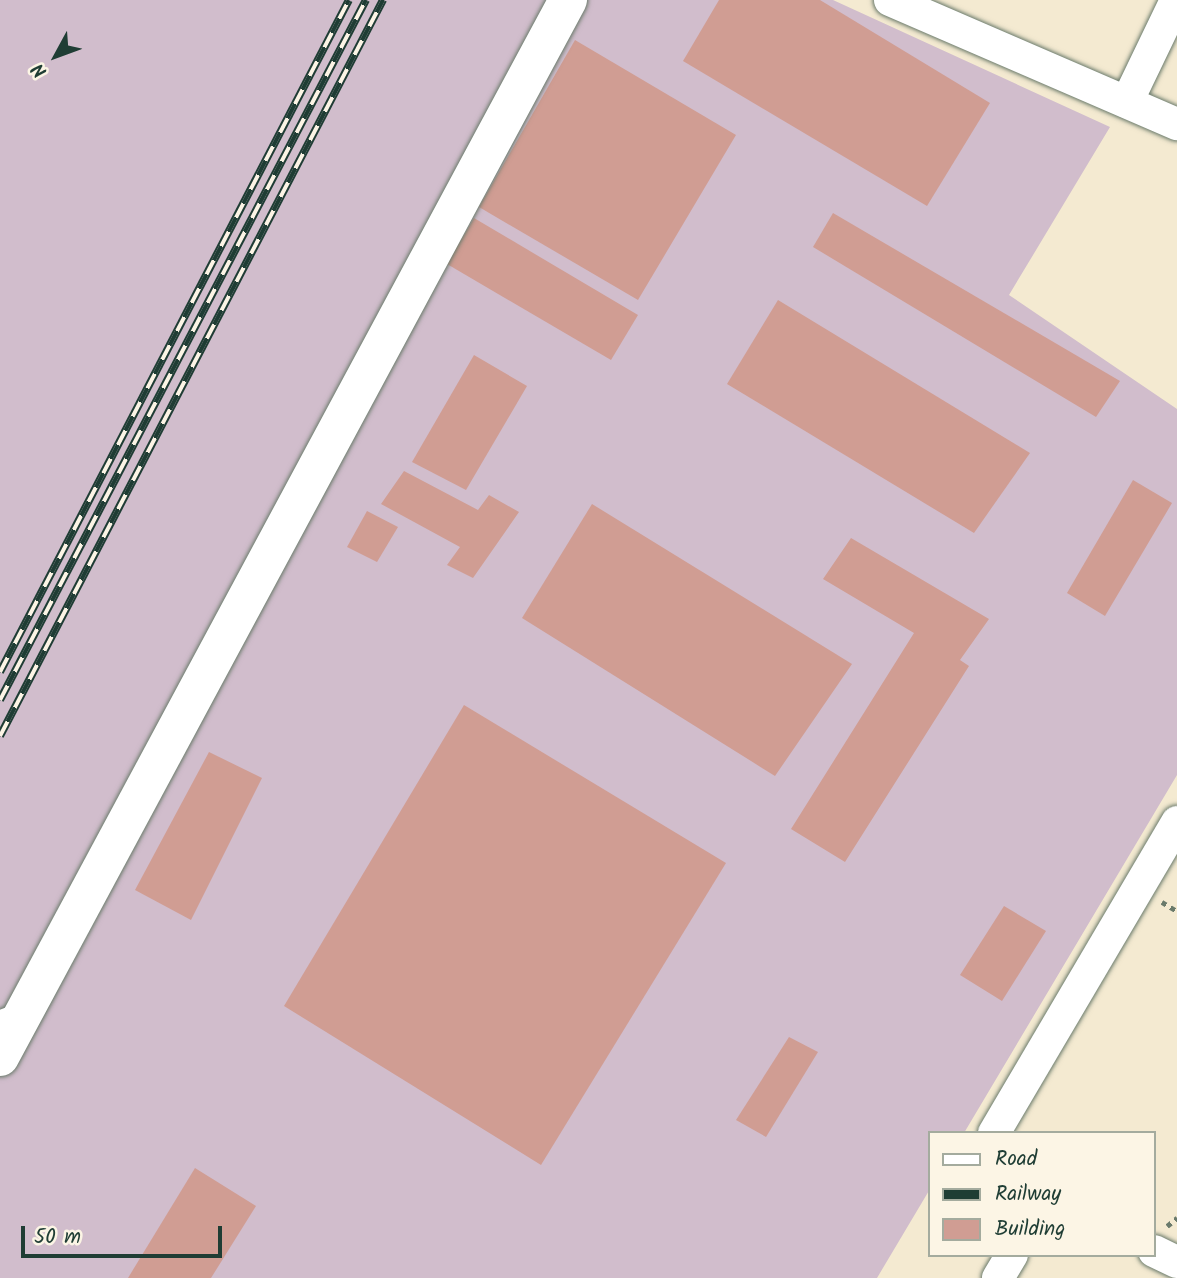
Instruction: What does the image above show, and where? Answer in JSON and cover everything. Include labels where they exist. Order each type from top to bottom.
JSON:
[{"type":"main road","points":[[4,1037],[568,0]]},
{"type":"street","points":[[890,0],[1177,124]]},
{"type":"street","points":[[1128,102],[1176,0]]},
{"type":"street","points":[[994,1131],[1177,822]]},
{"type":"street","points":[[1156,1252],[1177,1262]]},
{"type":"street","points":[[999,1278],[1011,1257]]},
{"type":"shaded area","points":[[0,0],[833,0],[1110,127],[1009,295],[1177,409],[1177,775],[965,1131],[928,1131],[928,1192],[877,1278],[0,1278]]},
{"type":"building","points":[[719,0],[820,0],[990,103],[927,206],[683,61]]},
{"type":"building","points":[[575,40],[736,135],[638,300],[479,207]]},
{"type":"building","points":[[833,213],[1120,381],[1096,417],[813,247]]},
{"type":"building","points":[[474,218],[638,315],[611,360],[447,264]]},
{"type":"building","points":[[778,300],[1030,453],[974,533],[727,384]]},
{"type":"building","points":[[474,355],[527,386],[466,490],[412,462]]},
{"type":"building","points":[[404,471],[478,510],[489,495],[519,512],[473,578],[447,565],[460,547],[381,504]]},
{"type":"building","points":[[1133,480],[1172,503],[1105,616],[1067,593]]},
{"type":"building","points":[[592,504],[852,664],[775,776],[522,618]]},
{"type":"building","points":[[367,511],[398,527],[377,562],[347,547]]},
{"type":"building","points":[[851,538],[989,619],[960,660],[969,666],[845,862],[791,829],[914,633],[823,579]]},
{"type":"building","points":[[464,705],[726,863],[541,1165],[284,1006]]},
{"type":"building","points":[[209,752],[262,778],[191,920],[135,890]]},
{"type":"building","points":[[1004,906],[1046,931],[1002,1001],[960,975]]},
{"type":"building","points":[[789,1037],[818,1052],[766,1137],[736,1120]]},
{"type":"building","points":[[195,1168],[256,1206],[211,1278],[128,1278]]},
{"type":"railway","points":[[0,672],[349,0]]},
{"type":"railway","points":[[0,700],[366,0]]},
{"type":"railway","points":[[0,736],[383,0]]}]
